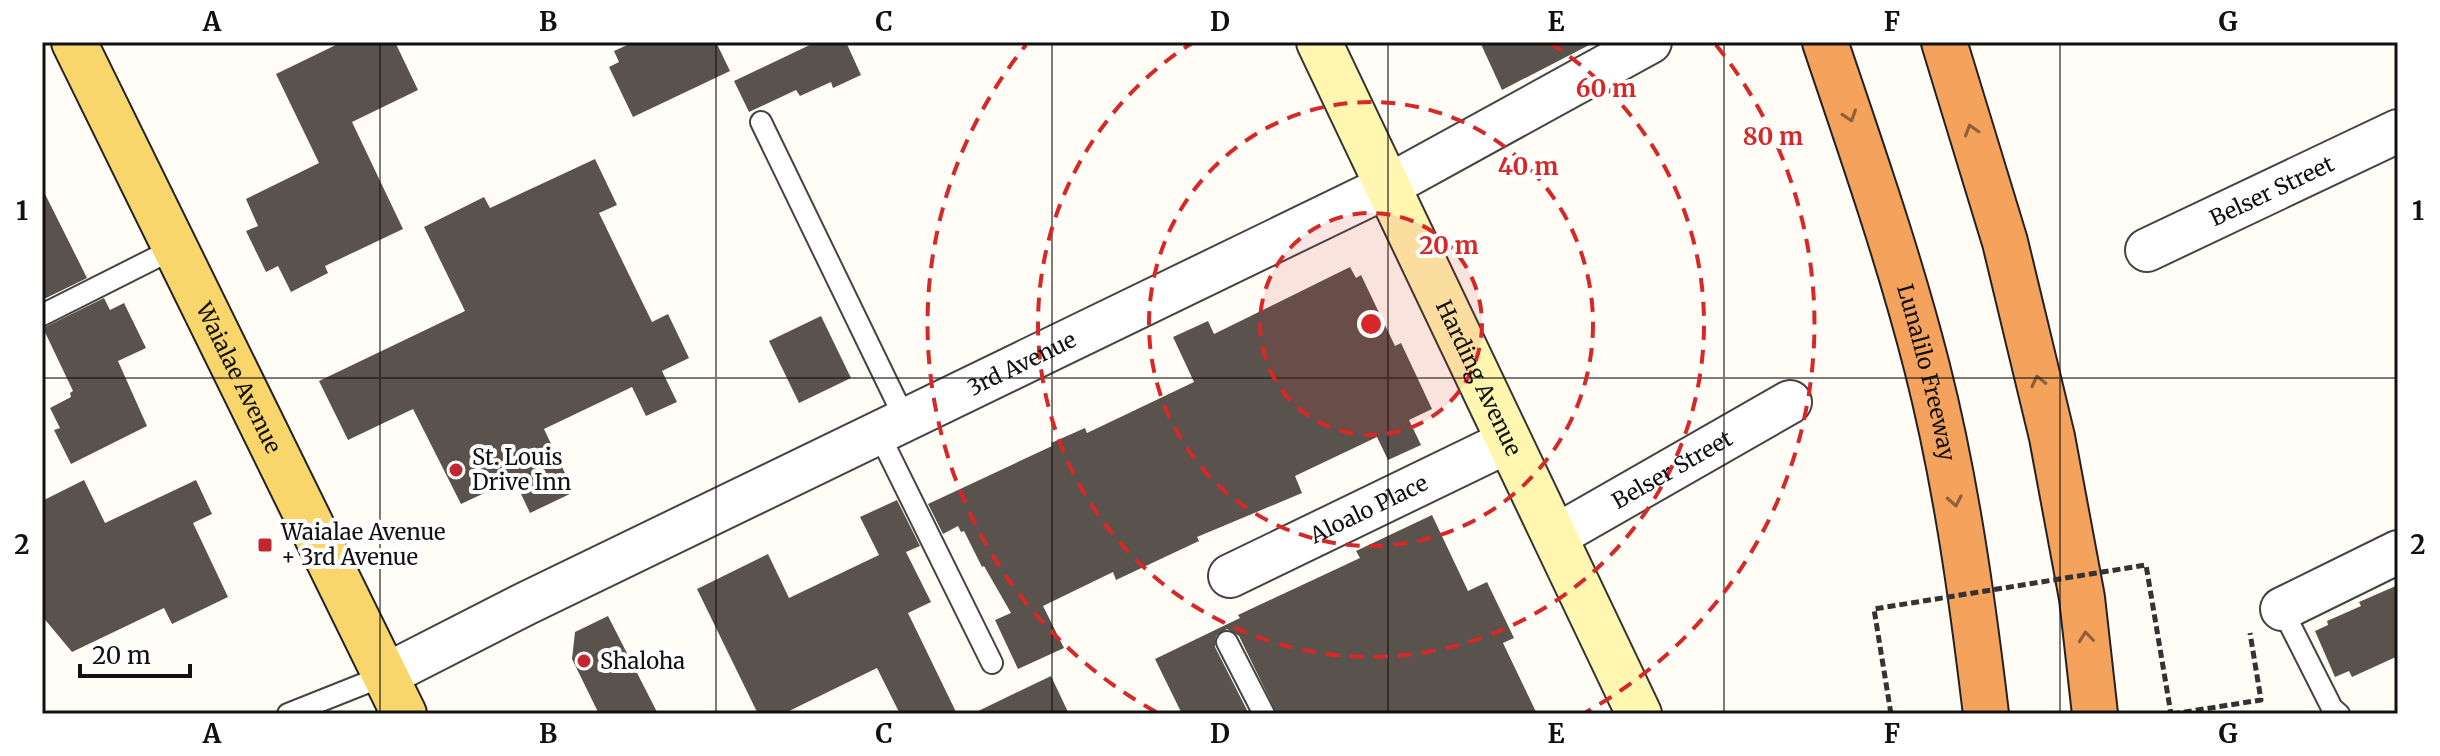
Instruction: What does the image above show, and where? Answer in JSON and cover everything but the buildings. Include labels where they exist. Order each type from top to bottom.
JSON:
[{"type":"highway","name":"Lunalilo Freeway","points":[[1825,42],[1926,366],[1969,576],[1986,714]]},
{"type":"highway","points":[[1944,42],[2005,242],[2052,437],[2082,598],[2095,714]]},
{"type":"main road","name":"Waialae Avenue","points":[[74,42],[395,695]]},
{"type":"street","name":"Harding Avenue","points":[[1319,42],[1639,714]]},
{"type":"street","name":"3rd Avenue","points":[[395,695],[525,604],[1388,186],[1650,42]]},
{"type":"street","name":"Belser Street","points":[[2147,250],[2398,131]]},
{"type":"street","name":"Belser Street","points":[[1554,537],[1790,402]]},
{"type":"street","name":"Aloalo Place","points":[[1230,576],[1509,441]]},
{"type":"street","points":[[2266,619],[2398,552]]},
{"type":"lane","points":[[761,122],[992,663]]},
{"type":"lane","points":[[42,315],[176,250]]},
{"type":"lane","points":[[2266,619],[2339,714]]},
{"type":"lane","points":[[1227,642],[1264,714]]},
{"type":"lane","points":[[288,714],[395,695]]},
{"type":"path","points":[[1891,714],[1874,609],[2146,565],[2172,714],[2261,700],[2266,619]]},
{"type":"place","name":"St. Louis Drive Inn","points":[[456,470]]},
{"type":"place","name":"Waialae Avenue + 3rd Avenue","points":[[265,545]]},
{"type":"place","name":"Shaloha","points":[[584,661]]}]
